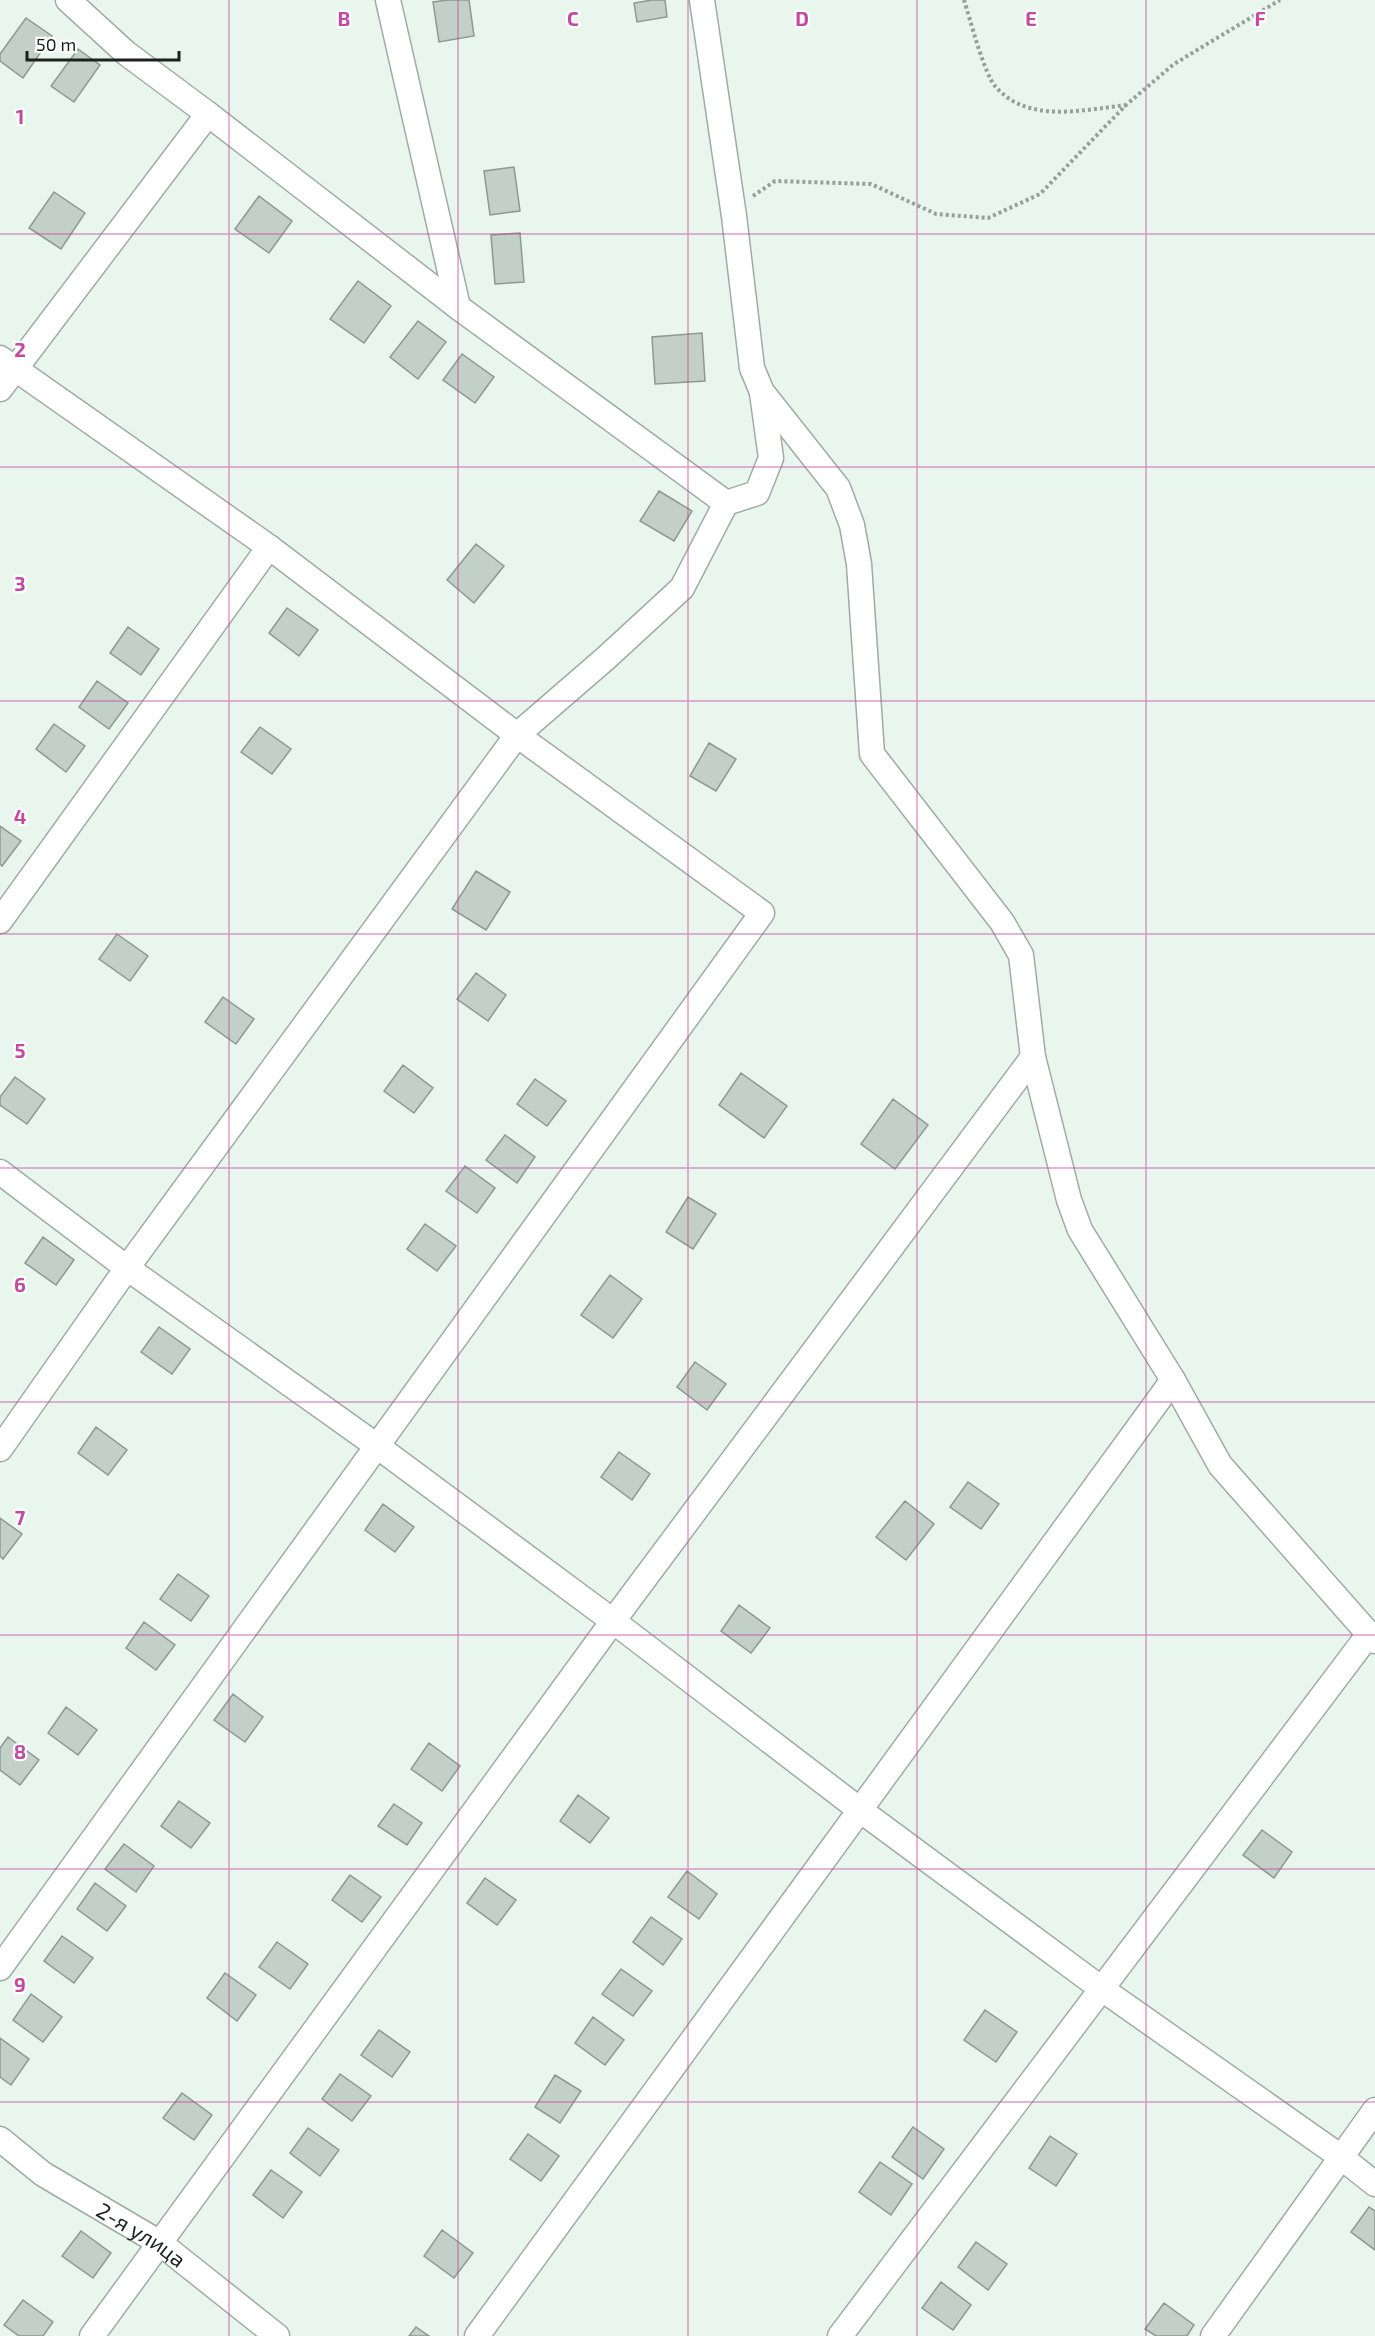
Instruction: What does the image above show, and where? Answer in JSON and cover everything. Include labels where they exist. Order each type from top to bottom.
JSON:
[{"type":"street","points":[[68,0],[126,53],[458,307],[726,503]]},
{"type":"street","points":[[388,0],[458,307]]},
{"type":"street","points":[[0,1449],[128,1268],[517,735],[682,588],[726,503],[758,493],[771,458],[762,392],[752,368],[734,216],[702,0]]},
{"type":"street","points":[[0,389],[8,363],[208,114]]},
{"type":"street","points":[[0,1968],[762,913],[517,735],[269,547],[8,363]]},
{"type":"street","points":[[762,392],[838,488],[852,525],[858,564],[872,754],[1002,922],[1021,955],[1033,1056],[1069,1200],[1080,1230],[1173,1380],[1220,1465],[1372,1637],[1101,1989],[840,2336]]},
{"type":"street","points":[[0,921],[269,547]]},
{"type":"street","points":[[92,2336],[613,1621],[1033,1056]]},
{"type":"street","points":[[0,1172],[128,1268],[377,1446],[613,1621],[860,1810],[1101,1989],[1341,2157],[1375,2184]]},
{"type":"street","points":[[477,2336],[1173,1380]]},
{"type":"street","points":[[1213,2336],[1375,2110]]},
{"type":"street","name":"2-я улица","points":[[0,2139],[42,2174],[160,2243],[277,2336]]},
{"type":"path","points":[[964,0],[994,86],[1016,103],[1050,113],[1126,105]]},
{"type":"path","points":[[734,216],[755,193],[775,181],[817,181],[872,184],[936,214],[988,218],[1040,194],[1126,105],[1174,64],[1280,0]]},
{"type":"building","points":[[469,0],[474,36],[439,42],[433,2]]},
{"type":"building","points":[[665,0],[667,17],[637,22],[634,3]]},
{"type":"building","points":[[26,18],[52,36],[23,78],[0,61],[0,54]]},
{"type":"building","points":[[78,49],[100,65],[74,102],[51,86]]},
{"type":"building","points":[[514,167],[520,211],[490,215],[484,171]]},
{"type":"building","points":[[54,192],[85,213],[61,249],[29,228]]},
{"type":"building","points":[[259,196],[292,221],[269,253],[235,229]]},
{"type":"building","points":[[520,233],[524,282],[495,284],[491,235]]},
{"type":"building","points":[[358,281],[391,306],[364,343],[330,319]]},
{"type":"building","points":[[418,321],[446,342],[418,379],[390,357]]},
{"type":"building","points":[[702,333],[705,381],[655,384],[652,337]]},
{"type":"building","points":[[462,354],[494,377],[475,403],[443,380]]},
{"type":"building","points":[[659,491],[692,511],[674,541],[640,521]]},
{"type":"building","points":[[476,544],[504,566],[474,603],[447,580]]},
{"type":"building","points":[[287,608],[318,630],[299,656],[269,633]]},
{"type":"building","points":[[128,627],[159,649],[141,675],[110,653]]},
{"type":"building","points":[[97,681],[128,703],[109,729],[79,707]]},
{"type":"building","points":[[54,724],[85,746],[66,772],[36,749]]},
{"type":"building","points":[[260,727],[291,749],[272,774],[241,752]]},
{"type":"building","points":[[709,743],[736,759],[716,791],[690,776]]},
{"type":"building","points":[[0,826],[21,841],[2,866],[0,864]]},
{"type":"building","points":[[476,871],[510,892],[486,930],[452,909]]},
{"type":"building","points":[[117,934],[148,956],[130,981],[99,959]]},
{"type":"building","points":[[476,973],[506,995],[488,1021],[457,999]]},
{"type":"building","points":[[223,997],[254,1019],[236,1044],[205,1022]]},
{"type":"building","points":[[403,1065],[433,1088],[414,1113],[384,1091]]},
{"type":"building","points":[[741,1073],[787,1106],[764,1138],[719,1105]]},
{"type":"building","points":[[15,1077],[45,1099],[27,1124],[0,1105],[0,1097]]},
{"type":"building","points":[[535,1079],[566,1101],[547,1126],[517,1104]]},
{"type":"building","points":[[893,1099],[928,1125],[895,1169],[861,1144]]},
{"type":"building","points":[[505,1135],[535,1157],[517,1183],[486,1160]]},
{"type":"building","points":[[465,1166],[495,1188],[477,1213],[446,1191]]},
{"type":"building","points":[[688,1197],[716,1214],[693,1249],[666,1232]]},
{"type":"building","points":[[425,1224],[456,1246],[437,1271],[407,1249]]},
{"type":"building","points":[[43,1237],[74,1260],[56,1285],[25,1263]]},
{"type":"building","points":[[610,1275],[642,1299],[613,1338],[581,1315]]},
{"type":"building","points":[[159,1327],[190,1349],[172,1374],[141,1352]]},
{"type":"building","points":[[695,1362],[726,1384],[707,1410],[677,1387]]},
{"type":"building","points":[[96,1427],[127,1450],[108,1475],[78,1453]]},
{"type":"building","points":[[619,1452],[650,1474],[632,1500],[601,1477]]},
{"type":"building","points":[[968,1482],[999,1504],[981,1529],[950,1507]]},
{"type":"building","points":[[905,1501],[934,1524],[906,1560],[876,1537]]},
{"type":"building","points":[[383,1504],[414,1527],[395,1552],[365,1530]]},
{"type":"building","points":[[0,1518],[22,1534],[3,1559],[0,1556]]},
{"type":"building","points":[[178,1574],[209,1596],[191,1621],[160,1599]]},
{"type":"building","points":[[739,1605],[770,1628],[751,1653],[721,1631]]},
{"type":"building","points":[[144,1622],[175,1645],[156,1670],[126,1648]]},
{"type":"building","points":[[233,1694],[263,1717],[245,1742],[214,1720]]},
{"type":"building","points":[[66,1707],[97,1730],[78,1755],[48,1733]]},
{"type":"building","points":[[8,1737],[39,1760],[20,1785],[0,1770],[0,1748]]},
{"type":"building","points":[[429,1743],[460,1766],[442,1791],[411,1769]]},
{"type":"building","points":[[578,1795],[609,1818],[590,1843],[560,1821]]},
{"type":"building","points":[[179,1801],[210,1823],[191,1848],[161,1826]]},
{"type":"building","points":[[394,1804],[422,1823],[407,1845],[378,1826]]},
{"type":"building","points":[[1262,1830],[1292,1852],[1274,1878],[1243,1855]]},
{"type":"building","points":[[124,1844],[154,1866],[136,1892],[105,1869]]},
{"type":"building","points":[[687,1871],[717,1894],[699,1919],[668,1897]]},
{"type":"building","points":[[350,1875],[381,1897],[362,1922],[332,1900]]},
{"type":"building","points":[[485,1878],[516,1900],[497,1925],[467,1903]]},
{"type":"building","points":[[95,1883],[126,1906],[107,1931],[77,1909]]},
{"type":"building","points":[[651,1917],[682,1939],[663,1965],[633,1942]]},
{"type":"building","points":[[62,1936],[93,1958],[74,1983],[44,1961]]},
{"type":"building","points":[[277,1942],[308,1964],[290,1989],[259,1967]]},
{"type":"building","points":[[621,1969],[652,1991],[633,2016],[602,1994]]},
{"type":"building","points":[[225,1973],[256,1995],[237,2021],[207,1998]]},
{"type":"building","points":[[31,1994],[62,2017],[43,2042],[13,2020]]},
{"type":"building","points":[[985,2010],[1017,2032],[996,2062],[964,2040]]},
{"type":"building","points":[[593,2017],[624,2040],[605,2065],[575,2043]]},
{"type":"building","points":[[379,2030],[410,2052],[392,2077],[361,2055]]},
{"type":"building","points":[[0,2038],[29,2059],[11,2085],[0,2077]]},
{"type":"building","points":[[340,2074],[371,2096],[352,2121],[322,2099]]},
{"type":"building","points":[[555,2075],[581,2091],[560,2123],[535,2107]]},
{"type":"building","points":[[182,2093],[212,2115],[194,2140],[163,2118]]},
{"type":"building","points":[[913,2127],[944,2149],[923,2179],[892,2157]]},
{"type":"building","points":[[308,2128],[339,2150],[320,2176],[290,2153]]},
{"type":"building","points":[[528,2134],[559,2156],[541,2181],[510,2159]]},
{"type":"building","points":[[1050,2136],[1077,2154],[1056,2186],[1029,2168]]},
{"type":"building","points":[[880,2162],[912,2184],[891,2215],[859,2192]]},
{"type":"building","points":[[271,2170],[302,2192],[283,2218],[253,2195]]},
{"type":"building","points":[[1369,2207],[1375,2211],[1375,2250],[1351,2232]]},
{"type":"building","points":[[442,2230],[473,2253],[454,2278],[424,2256]]},
{"type":"building","points":[[81,2231],[111,2253],[93,2278],[62,2256]]},
{"type":"building","points":[[976,2242],[1007,2264],[988,2290],[958,2267]]},
{"type":"building","points":[[941,2282],[971,2305],[953,2330],[922,2308]]},
{"type":"building","points":[[23,2300],[53,2322],[43,2336],[19,2336],[4,2325]]},
{"type":"building","points":[[1164,2303],[1194,2325],[1187,2336],[1156,2336],[1145,2329]]},
{"type":"building","points":[[416,2327],[429,2336],[409,2336]]}]
